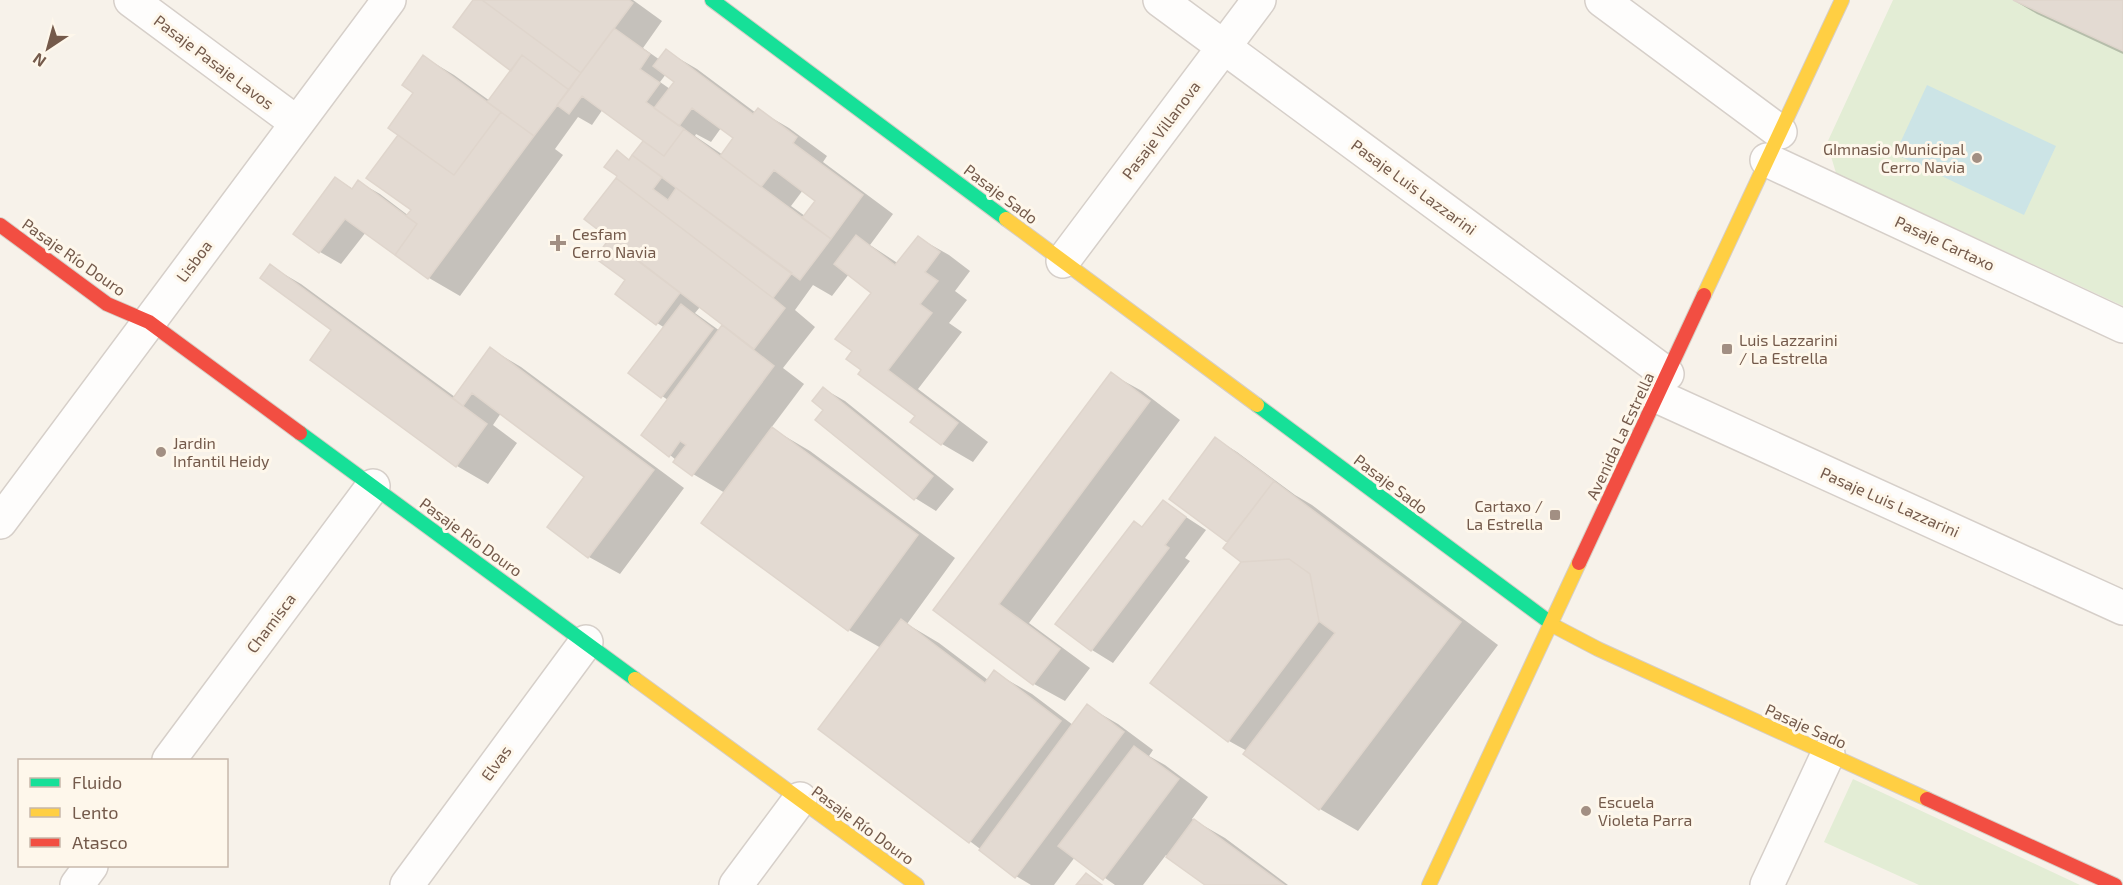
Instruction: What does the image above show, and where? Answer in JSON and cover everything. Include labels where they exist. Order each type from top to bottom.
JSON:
[{"type":"street","name":"Pasaje Pasaje Lavos","points":[[131,0],[297,123]]},
{"type":"street","name":"Lisboa","points":[[0,522],[389,0]]},
{"type":"street","name":"Pasaje Sado","points":[[712,0],[1551,624],[1598,649],[2115,885]]},
{"type":"street","name":"Pasaje Luis Lazzarini","points":[[1160,0],[1662,385],[2123,608]]},
{"type":"street","name":"Pasaje Villanova","points":[[1063,261],[1259,0]]},
{"type":"street","name":"Pasaje Cartaxo","points":[[1602,0],[1774,146],[2123,326]]},
{"type":"street","name":"Avenida La Estrella","points":[[1429,885],[1842,0]]},
{"type":"street","name":"Pasaje Río Douro","points":[[0,225],[107,304],[149,322],[917,885]]},
{"type":"street","name":"Chamisca","points":[[170,759],[373,486]]},
{"type":"street","name":"Elvas","points":[[406,885],[586,642]]},
{"type":"street","points":[[1767,885],[1828,754]]},
{"type":"street","points":[[736,885],[800,799]]},
{"type":"street","points":[[77,885],[90,867]]},
{"type":"green space","name":"GImnasio Municipal Cerro Navia","points":[[1893,0],[2123,0],[2123,306],[1836,173],[1827,143]]},
{"type":"green space","points":[[1853,779],[2080,885],[1919,885],[1824,842]]},
{"type":"water","points":[[1927,85],[2056,146],[2024,215],[1895,154]]},
{"type":"building","points":[[473,0],[482,0],[581,73],[569,90],[522,55],[511,71],[453,27]]},
{"type":"building","points":[[482,0],[629,0],[633,3],[581,73]]},
{"type":"building","points":[[2013,0],[2123,0],[2123,51]]},
{"type":"building","points":[[614,28],[650,54],[640,69],[660,83],[646,102],[684,129],[664,156],[582,96],[569,114],[557,105]]},
{"type":"building","points":[[666,49],[753,114],[758,108],[797,137],[793,143],[863,195],[831,239],[802,218],[815,201],[774,170],[761,187],[720,156],[733,138],[692,108],[679,126],[654,108],[674,82],[653,66]]},
{"type":"building","points":[[423,55],[501,112],[454,175],[388,128],[413,93],[402,85]]},
{"type":"building","points":[[522,55],[569,90],[534,136],[487,102]]},
{"type":"building","points":[[501,112],[534,136],[428,279],[395,255],[417,224],[406,216],[411,210],[366,178],[398,135],[454,175]]},
{"type":"building","points":[[684,129],[831,239],[800,280],[632,155],[643,141],[664,156]]},
{"type":"building","points":[[617,150],[629,160],[632,155],[662,177],[653,189],[668,200],[676,188],[792,273],[773,298],[604,167]]},
{"type":"building","points":[[335,177],[352,189],[358,180],[417,224],[395,255],[345,219],[319,253],[293,234]]},
{"type":"building","points":[[616,178],[785,308],[754,349],[584,219]]},
{"type":"building","points":[[856,235],[895,265],[918,236],[940,252],[925,272],[938,281],[920,304],[932,313],[888,370],[958,423],[941,445],[910,422],[915,416],[858,374],[861,370],[846,359],[852,351],[835,339],[871,293],[834,264]]},
{"type":"building","points":[[609,239],[680,293],[656,325],[615,294],[625,280],[595,258]]},
{"type":"building","points":[[270,264],[487,424],[456,467],[310,360],[331,330],[260,278]]},
{"type":"building","points":[[681,304],[713,329],[661,398],[628,373]]},
{"type":"building","points":[[722,325],[774,366],[692,476],[673,462],[686,445],[680,441],[669,457],[641,435]]},
{"type":"building","points":[[490,347],[654,470],[588,558],[547,527],[584,477],[472,393],[463,406],[453,398]]},
{"type":"building","points":[[1111,372],[1150,401],[999,604],[1060,649],[1033,685],[933,610]]},
{"type":"building","points":[[823,387],[933,476],[914,500],[815,420],[823,410],[812,401]]},
{"type":"building","points":[[772,427],[918,535],[848,631],[701,523]]},
{"type":"building","points":[[1215,437],[1274,481],[1227,542],[1169,499]]},
{"type":"building","points":[[1274,481],[1461,622],[1319,810],[1243,754],[1335,633],[1319,621],[1310,574],[1289,559],[1241,562],[1223,548]]},
{"type":"building","points":[[1163,500],[1186,517],[1165,545],[1169,548],[1091,651],[1055,624],[1134,521],[1142,527]]},
{"type":"building","points":[[1289,559],[1310,574],[1319,621],[1228,742],[1150,683],[1241,562]]},
{"type":"building","points":[[901,619],[985,683],[994,670],[1061,721],[969,843],[818,729]]},
{"type":"building","points":[[1087,704],[1124,732],[1015,878],[979,850]]},
{"type":"building","points":[[1134,746],[1179,779],[1103,880],[1058,846]]},
{"type":"building","points":[[1194,819],[1284,885],[1205,885],[1166,857]]},
{"type":"building","points":[[1086,873],[1102,885],[1076,885]]},
{"type":"traffic: fast","points":[[712,0],[1006,219]]},
{"type":"traffic: fast","points":[[1257,405],[1556,627]]},
{"type":"traffic: fast","points":[[300,433],[635,679]]},
{"type":"traffic: slow","points":[[1704,295],[1842,0]]},
{"type":"traffic: slow","points":[[1006,219],[1257,405]]},
{"type":"traffic: slow","points":[[1429,885],[1579,563]]},
{"type":"traffic: slow","points":[[1556,627],[1598,649],[1927,799]]},
{"type":"traffic: slow","points":[[635,679],[917,885]]},
{"type":"traffic: jam","points":[[0,225],[107,304],[149,322],[300,433]]},
{"type":"traffic: jam","points":[[1579,563],[1704,295]]},
{"type":"traffic: jam","points":[[1927,799],[2115,885]]},
{"type":"place","name":"GImnasio Municipal Cerro Navia","points":[[1977,158]]},
{"type":"place","name":"Cesfam Cerro Navia","points":[[558,243]]},
{"type":"place","name":"Luis Lazzarini / La Estrella","points":[[1727,349]]},
{"type":"place","name":"Jardin Infantil Heidy","points":[[161,452]]},
{"type":"place","name":"Cartaxo / La Estrella","points":[[1555,515]]},
{"type":"place","name":"Escuela Violeta Parra","points":[[1586,811]]}]
